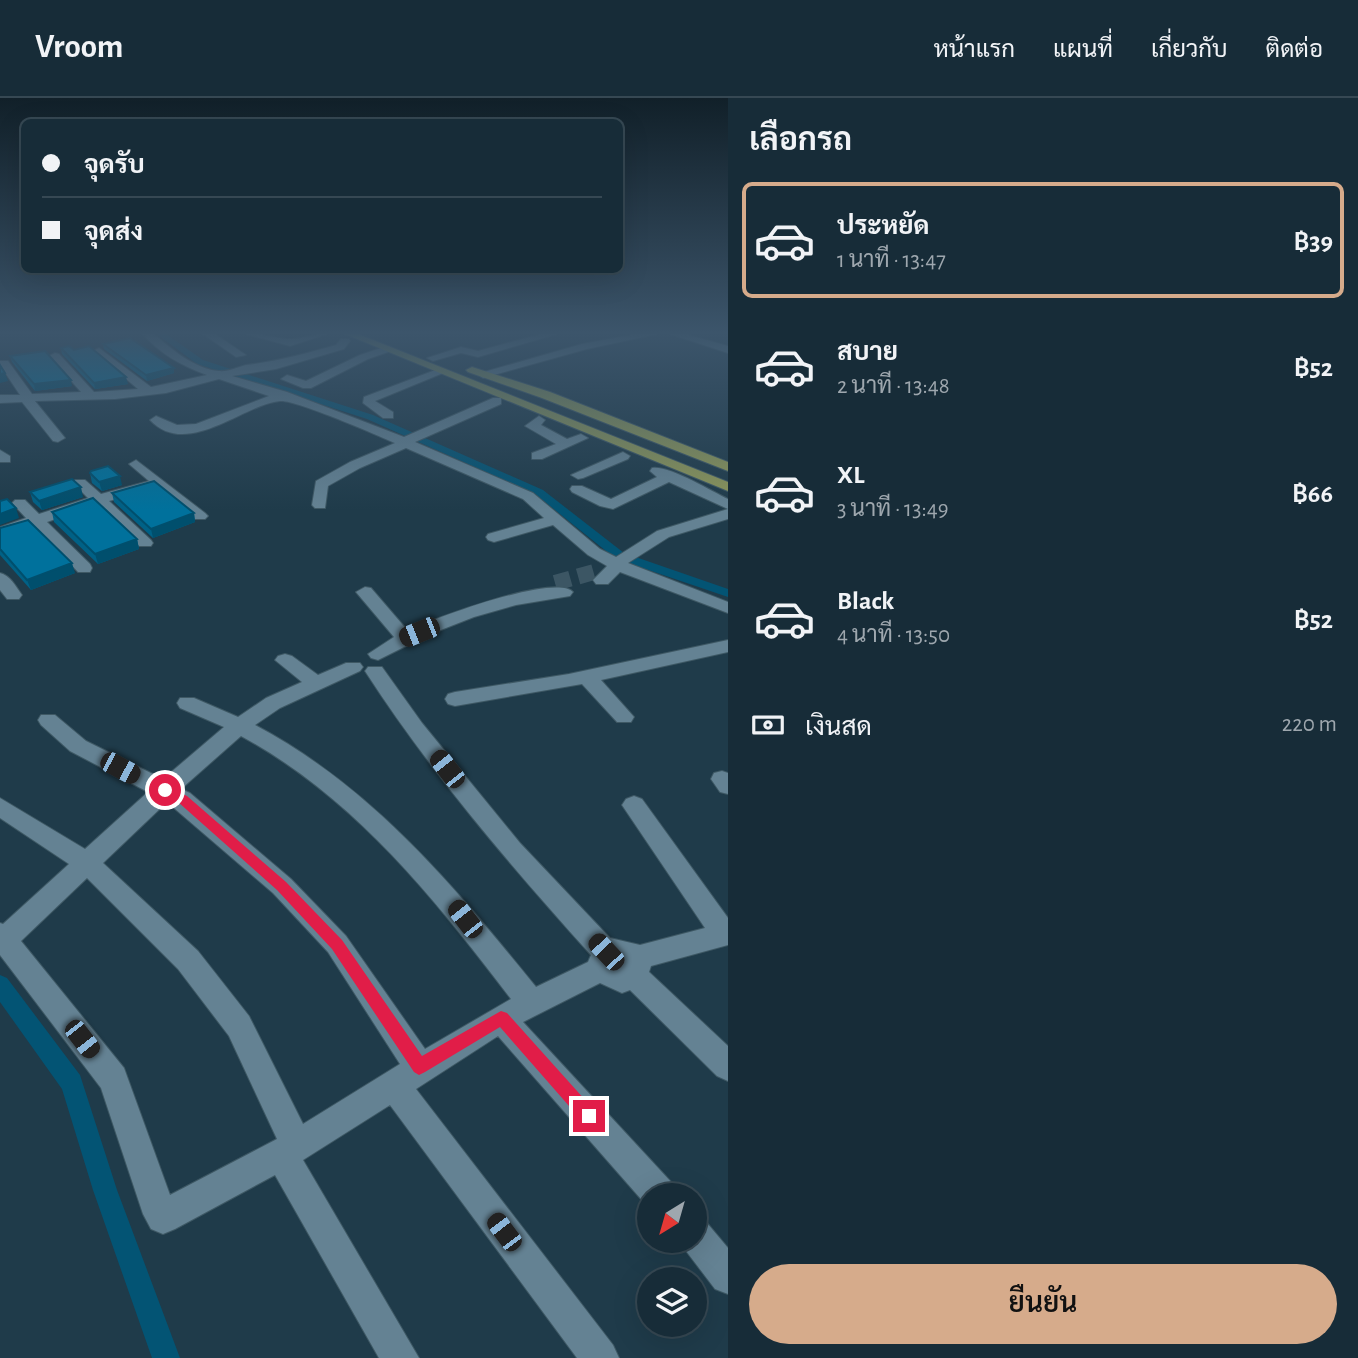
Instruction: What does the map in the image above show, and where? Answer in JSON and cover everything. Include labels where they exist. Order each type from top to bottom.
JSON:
[{"type":"main road","points":[[483,393],[623,456],[728,487]]},
{"type":"main road","points":[[497,393],[661,466],[728,478]]},
{"type":"main road","points":[[540,393],[728,467]]},
{"type":"street","points":[[26,393],[29,403],[58,438]]},
{"type":"street","points":[[88,393],[91,396]]},
{"type":"street","points":[[0,399],[112,393]]},
{"type":"street","points":[[226,405],[245,393]]},
{"type":"street","points":[[276,393],[410,441],[527,496],[558,519],[610,569],[728,608]]},
{"type":"street","points":[[383,393],[368,400],[369,404],[388,415]]},
{"type":"street","points":[[156,420],[167,428],[199,428],[283,395]]},
{"type":"street","points":[[320,505],[321,484],[355,465],[497,401]]},
{"type":"street","points":[[539,420],[532,426],[567,444]]},
{"type":"street","points":[[537,456],[581,438]]},
{"type":"street","points":[[623,456],[577,482],[605,503],[613,504],[661,466],[728,502]]},
{"type":"street","points":[[136,464],[200,516]]},
{"type":"street","points":[[80,483],[145,543]]},
{"type":"street","points":[[0,532],[159,483]]},
{"type":"street","points":[[20,503],[84,568]]},
{"type":"street","points":[[610,569],[663,534],[728,514]]},
{"type":"street","points":[[494,537],[558,519]]},
{"type":"street","points":[[647,545],[671,542],[728,526]]},
{"type":"street","points":[[0,578],[13,595]]},
{"type":"street","points":[[559,588],[487,607],[404,638],[368,664],[314,682],[273,703],[239,726],[2,937],[113,1079],[160,1214],[167,1217],[289,1150],[501,1018],[605,960],[618,949],[631,954],[635,968],[728,1066]]},
{"type":"street","points":[[365,592],[404,638]]},
{"type":"street","points":[[454,699],[586,676],[728,646]]},
{"type":"street","points":[[285,660],[314,682]]},
{"type":"street","points":[[368,664],[511,850],[605,960]]},
{"type":"street","points":[[586,676],[624,717]]},
{"type":"street","points":[[187,703],[206,715],[239,726],[300,761],[375,819],[449,898],[530,1002]]},
{"type":"street","points":[[48,720],[78,746],[182,799],[282,886],[337,944],[406,1076],[600,1358]]},
{"type":"street","points":[[634,805],[726,934],[635,968]]},
{"type":"street","points":[[0,807],[86,862],[188,960],[239,1026],[289,1150],[400,1358]]},
{"type":"street","points":[[501,1018],[649,1183]]},
{"type":"street","points":[[707,1251],[728,1276]]},
{"type":"building","points":[[108,466],[120,476],[99,482],[90,473],[91,471]]},
{"type":"building","points":[[72,479],[81,487],[39,501],[30,492]]},
{"type":"building","points":[[154,481],[194,513],[151,529],[112,493]]},
{"type":"building","points":[[93,498],[137,539],[95,554],[52,512]]},
{"type":"building","points":[[7,499],[16,508],[0,514],[0,501]]},
{"type":"building","points":[[28,520],[72,563],[27,580],[0,549],[0,528]]},
{"type":"waterway","points":[[295,393],[370,417],[539,492],[620,556],[728,593]]},
{"type":"waterway","points":[[0,985],[72,1083],[105,1190],[166,1358]]},
{"type":"tunnel","points":[[555,583],[594,572]]},
{"type":"route","points":[[165,790],[182,799],[282,886],[337,944],[419,1067],[501,1018],[589,1116]]}]
